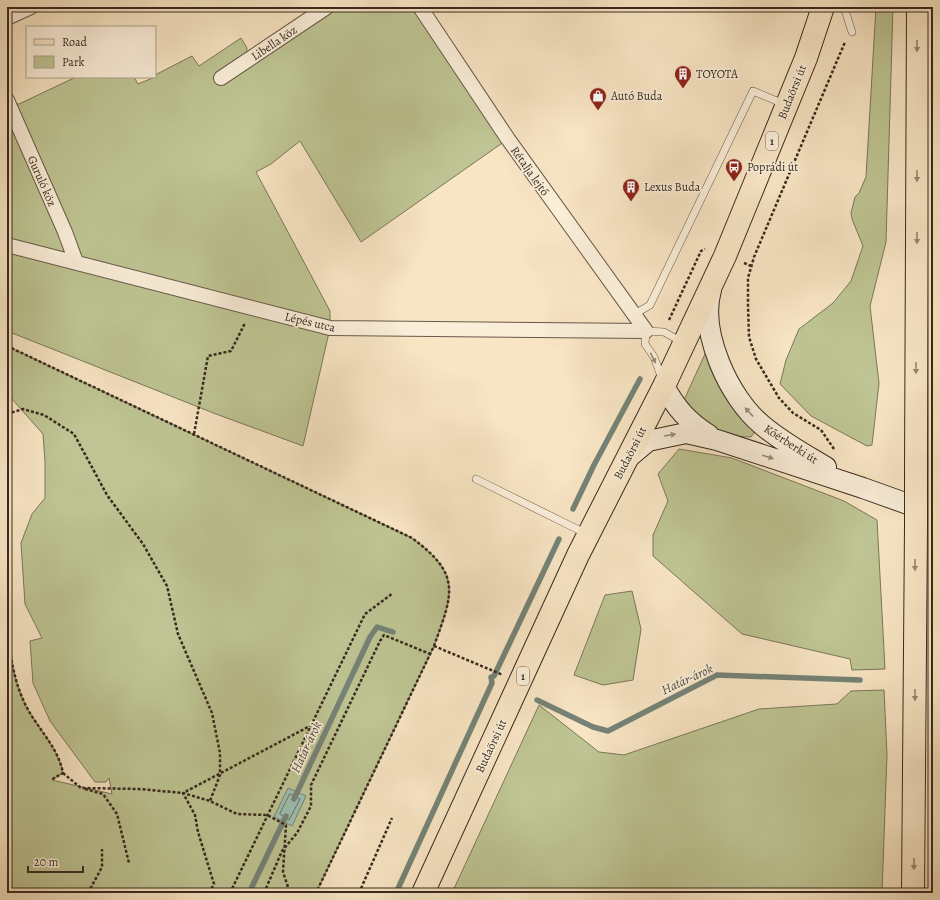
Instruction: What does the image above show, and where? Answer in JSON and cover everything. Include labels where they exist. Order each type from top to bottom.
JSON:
[{"type":"main road","name":"Budaörsi út","points":[[423,893],[589,534],[664,386],[717,273],[806,58],[823,7]]},
{"type":"main road","points":[[913,893],[918,7]]},
{"type":"street","points":[[7,18],[31,7]]},
{"type":"street","name":"Libella köz","points":[[221,78],[327,7]]},
{"type":"street","name":"Rétalja lejtő","points":[[420,7],[508,140],[646,331]]},
{"type":"street","name":"Guruló köz","points":[[7,100],[65,232],[76,262]]},
{"type":"street","name":"Lépés utca","points":[[7,245],[330,328],[646,331]]},
{"type":"street","name":"Kőérberki út","points":[[717,273],[710,296],[708,324],[716,353],[726,378],[742,404],[761,424],[789,445],[863,488]]},
{"type":"street","name":"Kőérberki út","points":[[664,386],[684,417],[696,427],[718,440]]},
{"type":"street","name":"Kőérberki út","points":[[626,461],[648,441],[665,436],[686,433],[718,440],[933,513]]},
{"type":"lane","points":[[844,7],[851,29]]},
{"type":"lane","points":[[633,315],[650,306],[753,90],[787,105]]},
{"type":"lane","points":[[664,386],[654,357],[645,344],[646,331],[664,332],[684,343]]},
{"type":"lane","points":[[476,479],[589,534]]},
{"type":"path","points":[[837,453],[821,430],[793,413],[779,398],[756,359],[750,337],[748,278],[754,257],[851,29]]},
{"type":"path","points":[[664,332],[701,251]]},
{"type":"path","points":[[194,434],[208,356],[231,351],[252,308]]},
{"type":"path","points":[[7,346],[412,538],[431,552],[445,569],[450,587],[447,610],[434,646],[316,893]]},
{"type":"path","points":[[7,414],[23,409],[44,415],[74,434],[107,495],[143,544],[167,586],[178,634],[212,713],[220,753],[220,775],[210,801]]},
{"type":"path","points":[[230,893],[365,614],[393,593]]},
{"type":"path","points":[[7,625],[11,661],[20,690],[35,722],[60,759],[63,772],[81,788],[103,794],[117,814],[129,862]]},
{"type":"path","points":[[264,893],[283,849],[297,833],[311,806],[311,785],[384,635],[430,654]]},
{"type":"path","points":[[434,646],[508,677]]},
{"type":"path","points":[[182,793],[220,775],[310,726]]},
{"type":"path","points":[[51,780],[63,772]]},
{"type":"path","points":[[81,788],[139,789],[182,793],[210,801],[237,814],[267,815],[286,825],[283,849],[283,872],[290,893]]},
{"type":"path","points":[[182,793],[195,815],[198,832],[214,884],[209,893]]},
{"type":"path","points":[[359,893],[392,818]]},
{"type":"path","points":[[88,893],[102,867],[102,849]]},
{"type":"green space","points":[[327,7],[420,7],[508,139],[361,242],[300,141],[271,164],[256,172],[330,311],[330,328],[303,446],[216,414],[7,331],[7,104],[19,104],[74,78],[135,78],[138,84],[156,78],[156,74],[192,56],[199,66],[241,38],[247,48],[246,62]]},
{"type":"green space","points":[[876,7],[893,7],[886,242],[870,306],[879,383],[872,445],[867,446],[811,416],[780,384],[786,360],[799,329],[833,303],[851,281],[863,246],[851,213],[855,197],[859,193],[866,177]]},
{"type":"green space","points":[[7,346],[412,538],[428,551],[439,563],[446,574],[449,586],[449,598],[446,612],[434,646],[316,893],[7,893],[7,625],[9,646],[18,686],[26,706],[57,755],[63,773],[52,780],[112,794],[109,778],[106,782],[95,782],[50,721],[33,683],[30,641],[42,638],[25,604],[21,543],[32,514],[45,498],[43,434],[12,399],[7,391]]},
{"type":"green space","points":[[705,354],[707,354],[715,376],[725,395],[753,430],[754,433],[751,437],[731,435],[711,428],[698,418],[684,400]]},
{"type":"green space","points":[[679,449],[732,458],[844,501],[877,520],[885,669],[852,670],[850,659],[742,634],[653,556],[653,535],[668,501],[658,474]]},
{"type":"green space","points":[[632,591],[641,629],[633,680],[603,685],[574,675],[605,595]]},
{"type":"green space","points":[[884,690],[887,755],[882,893],[452,893],[539,705],[599,752],[624,755],[759,709],[837,704],[851,691]]},
{"type":"water","points":[[288,788],[306,796],[292,826],[274,817]]},
{"type":"waterway","points":[[573,509],[594,465],[640,379]]},
{"type":"waterway","points":[[396,893],[492,683],[491,677],[494,676],[559,539]]},
{"type":"waterway","name":"Határ-árok","points":[[294,799],[370,637],[377,627],[393,632]]},
{"type":"waterway","name":"Határ-árok","points":[[537,700],[593,727],[608,731],[717,675],[860,680]]},
{"type":"waterway","name":"Határ-árok","points":[[249,893],[286,816]]},
{"type":"place","name":"TOYOTA","points":[[683,89]]},
{"type":"place","name":"Autó Buda","points":[[598,111]]},
{"type":"place","name":"Poprádi út","points":[[734,182]]},
{"type":"place","name":"Lexus Buda","points":[[631,202]]}]
